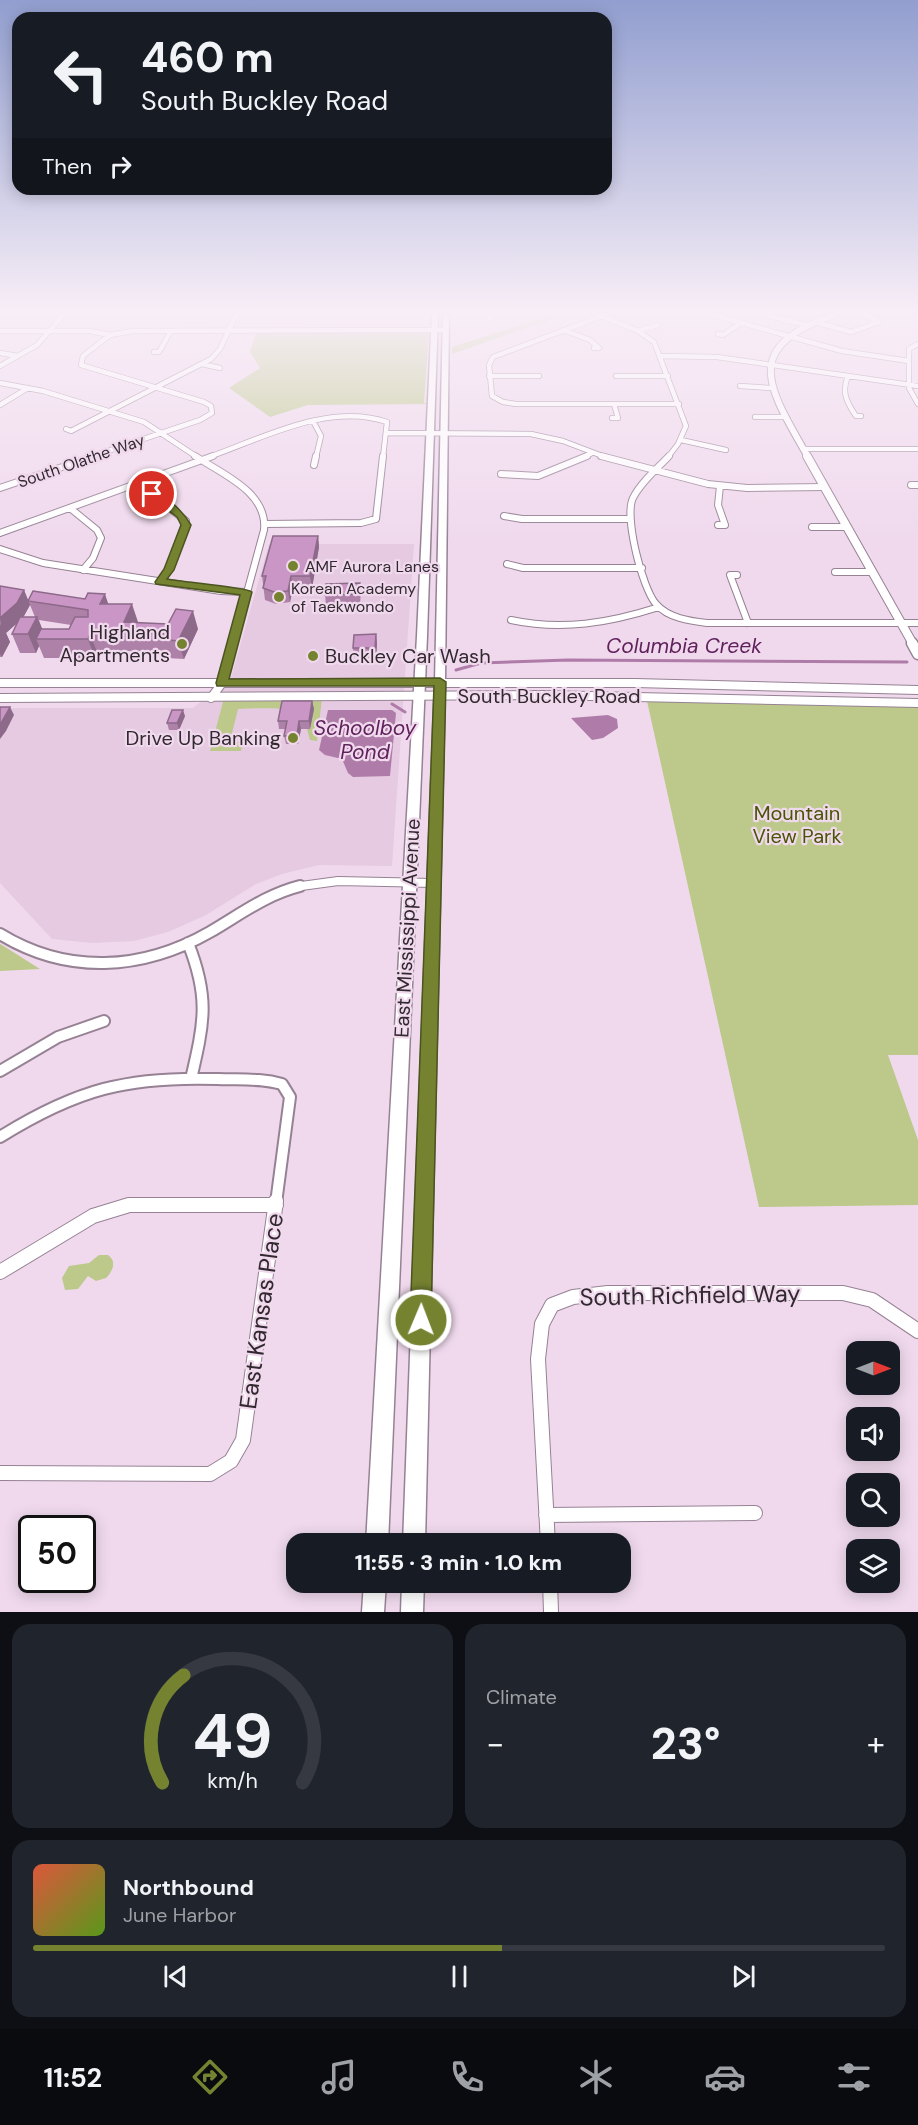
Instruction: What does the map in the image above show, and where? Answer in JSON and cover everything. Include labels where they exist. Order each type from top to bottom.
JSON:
[{"type":"main road","name":"East Mississippi Avenue","points":[[378,1533],[419,696],[431,388]]},
{"type":"main road","name":"East Mississippi Avenue","points":[[414,1533],[440,682],[444,388]]},
{"type":"main road","name":"South Buckley Road","points":[[0,683],[646,683],[918,690]]},
{"type":"main road","points":[[139,698],[222,683]]},
{"type":"main road","name":"South Buckley Road","points":[[0,698],[631,696],[918,703]]},
{"type":"main road","points":[[373,1612],[374,1593]]},
{"type":"main road","points":[[412,1612],[413,1593]]},
{"type":"street","points":[[0,405],[28,388]]},
{"type":"street","points":[[29,388],[144,422],[254,496],[262,507],[265,524],[222,683],[211,698]]},
{"type":"street","points":[[66,429],[71,430],[153,388]]},
{"type":"street","name":"South Olathe Way","points":[[0,488],[206,418],[213,408],[204,402],[159,388]]},
{"type":"street","points":[[490,388],[490,394],[499,401],[516,404],[678,404]]},
{"type":"street","points":[[672,388],[686,426],[681,440],[632,499],[630,519],[649,594],[659,607],[689,621],[748,624],[918,623]]},
{"type":"street","points":[[770,388],[918,654]]},
{"type":"street","points":[[844,388],[843,394],[856,416],[861,416]]},
{"type":"street","points":[[911,388],[918,404]]},
{"type":"street","points":[[612,418],[618,418],[614,404]]},
{"type":"street","points":[[755,417],[785,417]]},
{"type":"street","points":[[0,533],[314,421],[382,419],[387,422],[376,519],[361,524],[265,524]]},
{"type":"street","points":[[314,421],[321,436],[315,465]]},
{"type":"street","points":[[387,433],[531,434],[563,441],[592,453],[655,471],[720,486],[825,488]]},
{"type":"street","points":[[681,440],[726,450]]},
{"type":"street","points":[[804,449],[918,449]]},
{"type":"street","points":[[501,474],[516,477],[545,476],[592,453]]},
{"type":"street","points":[[138,483],[186,521],[169,570],[160,582]]},
{"type":"street","points":[[911,485],[918,485]]},
{"type":"street","points":[[718,525],[725,525],[718,505],[720,486]]},
{"type":"street","points":[[70,508],[97,530],[101,538],[93,558],[83,570]]},
{"type":"street","points":[[504,516],[522,519],[630,519]]},
{"type":"street","points":[[812,527],[847,527]]},
{"type":"street","points":[[0,549],[43,563],[83,570],[221,591],[246,592]]},
{"type":"street","points":[[507,564],[523,568],[642,568]]},
{"type":"street","points":[[835,572],[872,572]]},
{"type":"street","points":[[737,575],[730,574],[748,624]]},
{"type":"street","points":[[511,620],[527,624],[594,624],[659,607]]},
{"type":"street","points":[[222,683],[224,698]]},
{"type":"street","points":[[0,934],[26,950],[43,956],[83,963],[126,961],[188,943],[262,898],[282,890],[324,883],[433,883]]},
{"type":"street","points":[[0,1137],[44,1111],[92,1091],[144,1080],[191,1079],[206,1005],[201,974],[188,943]]},
{"type":"street","points":[[0,1071],[58,1037],[104,1021]]},
{"type":"street","name":"East Kansas Place","points":[[0,1473],[210,1474],[221,1470],[231,1462],[243,1440],[290,1104],[287,1090],[282,1084],[267,1080],[191,1079]]},
{"type":"street","points":[[0,1272],[40,1250],[75,1224],[109,1208],[129,1205],[276,1205]]},
{"type":"street","name":"South Richfield Way","points":[[547,1533],[539,1338],[546,1310],[559,1300],[576,1295],[608,1293],[843,1293],[872,1300],[918,1331]]},
{"type":"street","points":[[546,1515],[756,1513]]},
{"type":"street","points":[[550,1593],[551,1612]]},
{"type":"shaded area","points":[[269,544],[414,544],[392,866],[319,865],[282,874],[256,884],[206,915],[168,932],[134,941],[92,943],[52,939],[0,883],[0,708],[193,708],[231,678]]},
{"type":"green space","points":[[229,388],[425,388],[424,403],[430,404],[308,405],[270,417]]},
{"type":"green space","points":[[224,698],[322,698],[317,741],[310,740],[307,729],[310,728],[312,716],[285,709],[238,709],[230,741],[243,742],[241,751],[210,751]]},
{"type":"green space","name":"Mountain View Park","points":[[647,701],[918,707],[918,1055],[888,1055],[918,1140],[918,1205],[759,1207]]},
{"type":"green space","points":[[0,944],[2,945],[40,969],[0,971]]},
{"type":"green space","points":[[99,1255],[108,1255],[113,1263],[111,1272],[106,1278],[96,1281],[88,1276],[78,1289],[65,1290],[62,1278],[69,1266],[89,1263]]},
{"type":"water","name":"Schoolboy Pond","points":[[328,710],[392,710],[396,713],[390,776],[353,777],[348,773],[342,759],[325,755],[319,750]]},
{"type":"water","points":[[608,715],[617,719],[618,728],[603,738],[592,740],[571,718]]},
{"type":"building","name":"AMF Aurora Lanes","points":[[273,536],[318,536],[310,576],[291,576],[288,591],[274,592],[263,588],[266,576],[262,576]]},
{"type":"building","points":[[360,583],[359,594],[325,595],[326,584]]},
{"type":"building","points":[[0,586],[24,590],[17,603],[0,618]]},
{"type":"building","points":[[33,591],[85,599],[88,593],[105,594],[100,604],[132,604],[124,622],[168,624],[176,609],[193,611],[178,641],[160,639],[163,634],[120,632],[90,634],[88,639],[36,639],[41,629],[69,629],[75,617],[88,617],[88,610],[28,601]]},
{"type":"building","points":[[20,617],[37,617],[28,634],[12,634]]},
{"type":"building","points":[[376,634],[375,648],[353,648],[354,635]]},
{"type":"building","points":[[282,701],[312,701],[309,721],[299,721],[297,735],[284,736],[287,721],[278,721]]},
{"type":"building","points":[[0,707],[10,707],[0,725]]},
{"type":"building","points":[[172,710],[183,710],[177,723],[167,723]]},
{"type":"waterway","name":"Columbia Creek","points":[[456,670],[481,663],[568,660],[907,662]]},
{"type":"waterway","name":"Columbia Creek","points":[[392,704],[405,712]]},
{"type":"place","name":"AMF Aurora Lanes","points":[[293,566]]},
{"type":"place","name":"Korean Academy of Taekwondo","points":[[279,597]]},
{"type":"place","name":"Highland Apartments","points":[[182,644]]},
{"type":"place","name":"Buckley Car Wash","points":[[313,656]]},
{"type":"place","name":"Drive Up Banking","points":[[293,738]]},
{"type":"route","points":[[152,494],[186,521],[169,570],[160,582],[221,591],[246,592],[222,683],[440,682],[428,1016],[421,1320]]}]
